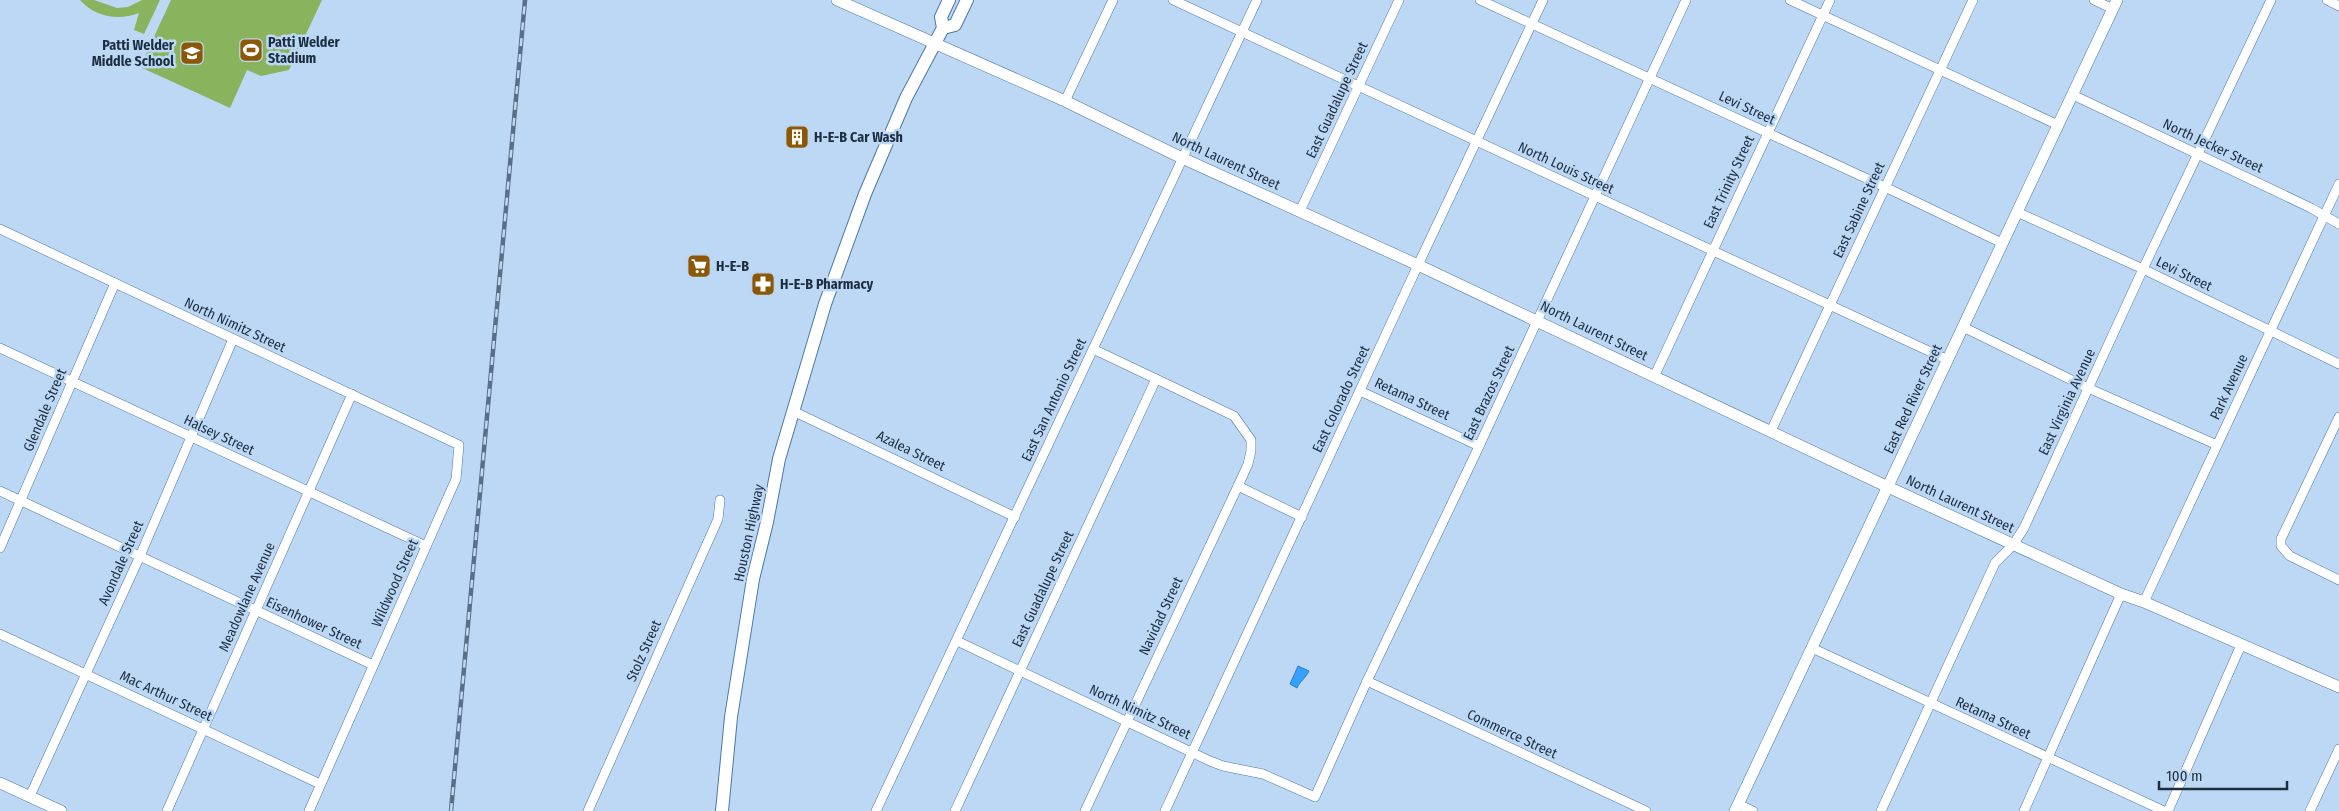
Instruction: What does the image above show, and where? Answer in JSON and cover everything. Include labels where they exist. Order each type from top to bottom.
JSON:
[{"type":"main road","name":"North Laurent Street","points":[[837,0],[1065,101],[1182,158],[1418,265],[2013,545],[2121,594],[2144,602],[2339,687]]},
{"type":"main road","points":[[949,0],[940,17],[944,28],[955,25],[967,0]]},
{"type":"main road","name":"East Red River Street","points":[[1737,808],[2115,4]]},
{"type":"main road","name":"Houston Highway","points":[[722,811],[731,717],[753,579],[768,522],[779,459],[795,412],[825,304],[865,194],[906,98],[944,28]]},
{"type":"main road","points":[[0,783],[61,811]]},
{"type":"street","points":[[1065,101],[1113,0]]},
{"type":"street","name":"North Louis Street","points":[[1173,0],[1830,307],[1948,360]]},
{"type":"street","name":"East San Antonio Street","points":[[876,811],[1257,0]]},
{"type":"street","name":"East Guadalupe Street","points":[[1300,211],[1399,0]]},
{"type":"street","name":"Levi Street","points":[[1480,0],[1768,132],[2002,243]]},
{"type":"street","name":"East Colorado Street","points":[[1165,811],[1543,0]]},
{"type":"street","name":"East Brazos Street","points":[[1315,797],[1686,0]]},
{"type":"street","points":[[1790,0],[2058,125]]},
{"type":"street","name":"East Trinity Street","points":[[1654,377],[1830,0]]},
{"type":"street","name":"East Sabine Street","points":[[1771,431],[1972,0]]},
{"type":"street","points":[[2094,0],[2115,4]]},
{"type":"street","name":"East Virginia Avenue","points":[[1881,811],[1995,563],[2013,545],[2024,528],[2143,269],[2271,0]]},
{"type":"street","points":[[2327,0],[2339,6]]},
{"type":"street","name":"North Jecker Street","points":[[2073,95],[2339,224]]},
{"type":"street","name":"Park Avenue","points":[[2144,602],[2339,184]]},
{"type":"street","name":"Levi Street","points":[[2017,212],[2143,269],[2339,364]]},
{"type":"street","name":"North Nimitz Street","points":[[0,229],[459,445]]},
{"type":"street","name":"Glendale Street","points":[[0,548],[115,283]]},
{"type":"street","points":[[1963,328],[2088,388],[2217,445]]},
{"type":"street","name":"Avondale Street","points":[[30,796],[140,556],[233,339]]},
{"type":"street","name":"Halsey Street","points":[[0,348],[426,546]]},
{"type":"street","points":[[1093,349],[1156,379]]},
{"type":"street","name":"East Guadalupe Street","points":[[955,811],[1156,379]]},
{"type":"street","name":"Navidad Street","points":[[1085,811],[1238,486],[1251,451],[1251,440],[1234,416],[1156,379]]},
{"type":"street","name":"Retama Street","points":[[1360,391],[1479,446]]},
{"type":"street","name":"Meadowlane Avenue","points":[[166,811],[352,394]]},
{"type":"street","name":"Azalea Street","points":[[795,412],[1015,517]]},
{"type":"street","points":[[2339,417],[2281,539],[2284,552],[2339,580]]},
{"type":"street","name":"Wildwood Street","points":[[309,811],[456,479],[459,445]]},
{"type":"street","points":[[1238,486],[1302,517]]},
{"type":"street","name":"Eisenhower Street","points":[[0,491],[373,665]]},
{"type":"street","name":"Stolz Street","points":[[588,811],[718,518],[720,500]]},
{"type":"street","points":[[2024,811],[2121,594]]},
{"type":"street","name":"Mac Arthur Street","points":[[0,634],[320,784]]},
{"type":"street","name":"North Nimitz Street","points":[[957,641],[1223,766],[1264,774],[1315,797]]},
{"type":"street","points":[[2168,811],[2241,645]]},
{"type":"street","name":"Retama Street","points":[[1812,648],[2164,811]]},
{"type":"street","name":"Commerce Street","points":[[1367,682],[1646,811]]},
{"type":"street","points":[[2310,811],[2339,749]]},
{"type":"street","points":[[1737,808],[1753,811]]},
{"type":"green space","points":[[80,0],[94,0],[117,8],[128,7],[142,0],[160,0],[144,34],[134,30],[139,13],[123,17],[107,16],[86,6]]},
{"type":"green space","name":"Patti Welder Stadium","points":[[171,0],[322,0],[289,70],[261,76],[247,70],[230,108],[140,67]]},
{"type":"water","points":[[1298,666],[1309,671],[1297,688],[1290,684]]},
{"type":"railway","points":[[451,811],[525,0]]},
{"type":"place","name":"Patti Welder Stadium","points":[[251,50]]},
{"type":"place","name":"Patti Welder Middle School","points":[[192,53]]},
{"type":"place","name":"H-E-B Car Wash","points":[[797,137]]},
{"type":"place","name":"H-E-B","points":[[699,266]]},
{"type":"place","name":"H-E-B Pharmacy","points":[[763,284]]}]
